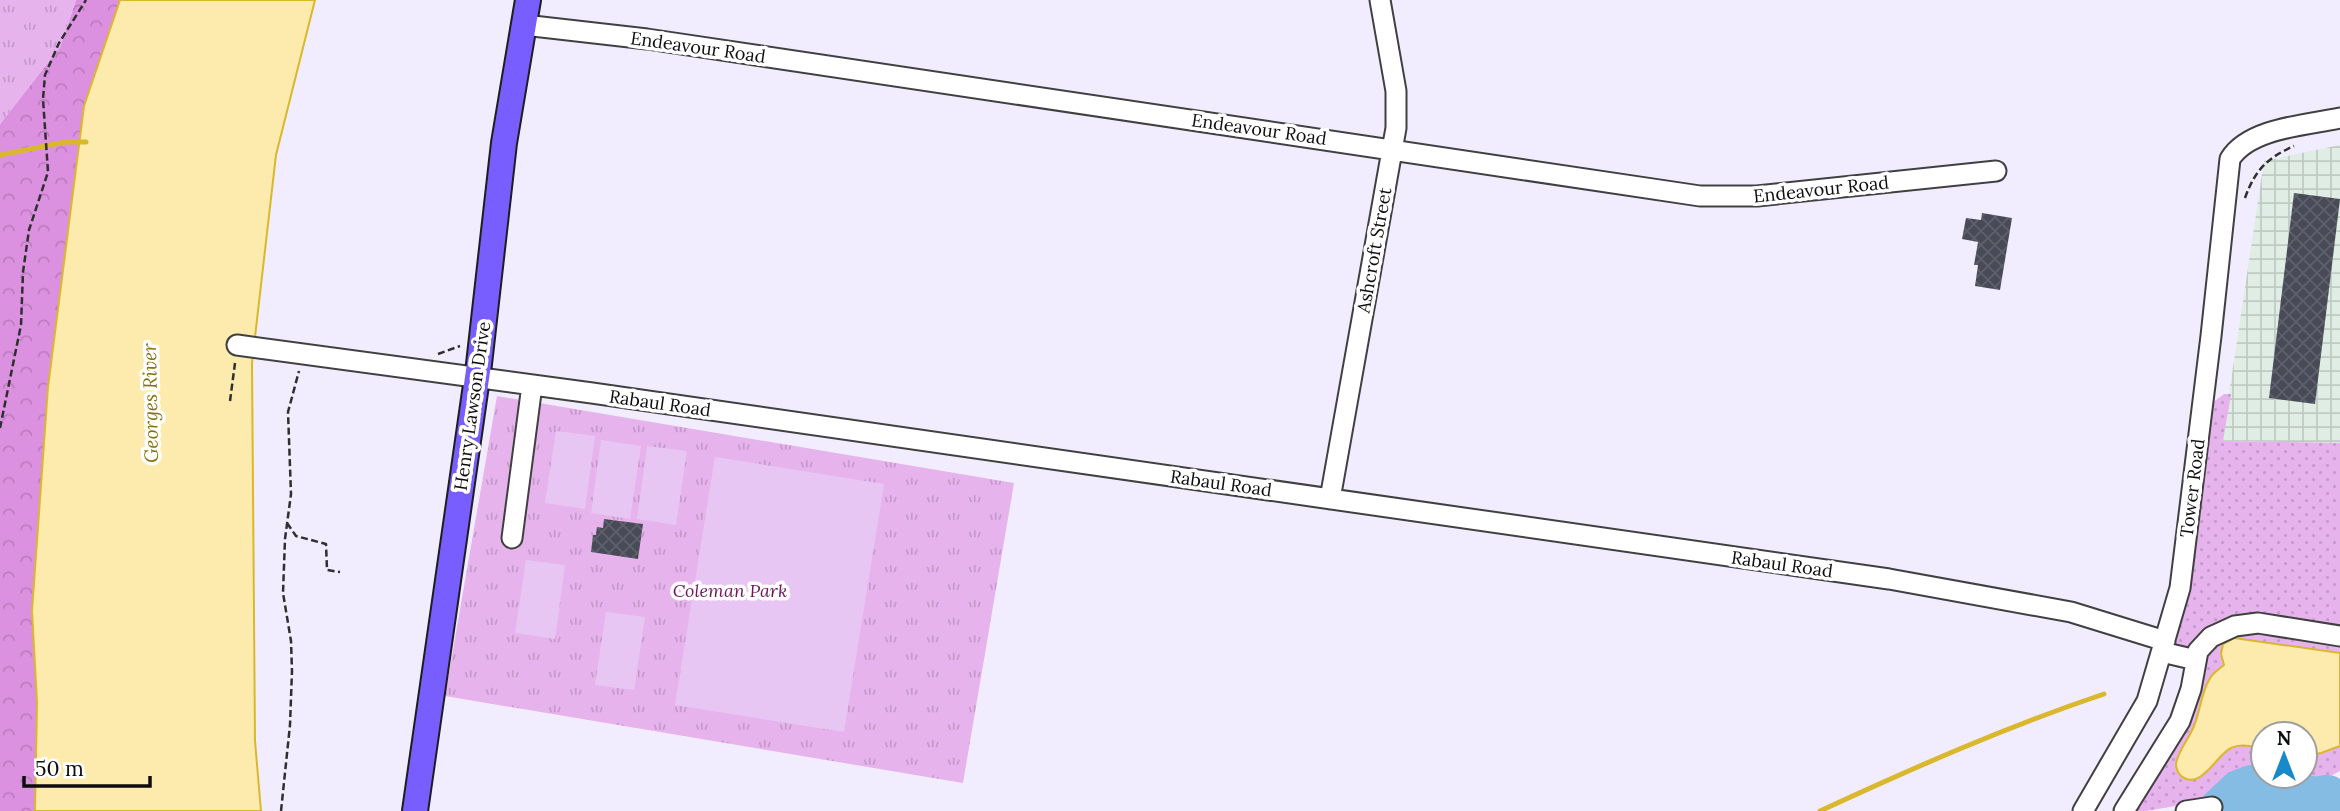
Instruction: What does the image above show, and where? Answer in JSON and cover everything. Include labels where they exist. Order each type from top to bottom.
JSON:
[{"type":"main road","name":"Henry Lawson Drive","points":[[415,811],[477,377],[504,143],[528,0]]},
{"type":"street","name":"Ashcroft Street","points":[[1329,499],[1392,150],[1397,104],[1380,0]]},
{"type":"street","name":"Endeavour Road","points":[[524,25],[647,39],[1720,197],[1757,196],[1996,171]]},
{"type":"street","name":"Tower Road","points":[[2083,811],[2147,701],[2182,572],[2230,159],[2239,147],[2255,137],[2340,118]]},
{"type":"street","name":"Rabaul Road","points":[[236,354],[272,350],[477,377],[1888,579],[2071,612],[2196,660]]},
{"type":"street","points":[[512,538],[532,385]]},
{"type":"street","points":[[2124,811],[2180,721],[2191,689],[2198,652],[2211,637],[2246,624],[2278,624],[2340,636]]},
{"type":"street","points":[[2186,811],[2212,807]]},
{"type":"path","points":[[0,428],[21,325],[23,272],[29,230],[45,186],[49,161],[43,109],[45,75],[59,43],[86,0]]},
{"type":"path","points":[[230,401],[236,354]]},
{"type":"path","points":[[281,811],[292,680],[291,641],[284,593],[291,494],[288,412],[302,354]]},
{"type":"path","points":[[288,523],[296,536],[326,544],[327,570],[340,572]]},
{"type":"shaded area","points":[[2340,145],[2340,443],[2222,441],[2264,161]]},
{"type":"green space","points":[[0,0],[76,0],[60,47],[0,124]]},
{"type":"green space","points":[[76,0],[120,0],[84,106],[48,387],[32,611],[37,702],[35,811],[0,811],[0,124],[60,47]]},
{"type":"green space","points":[[2224,394],[2231,394],[2223,441],[2340,443],[2340,630],[2276,618],[2188,648],[2172,649],[2211,404]]},
{"type":"green space","name":"Coleman Park","points":[[497,396],[1014,483],[963,783],[445,696]]},
{"type":"green space","points":[[556,431],[595,436],[585,509],[545,503]]},
{"type":"green space","points":[[601,440],[641,446],[630,519],[591,513]]},
{"type":"green space","points":[[647,446],[687,451],[676,525],[637,519]]},
{"type":"green space","points":[[715,457],[884,484],[844,732],[675,705]]},
{"type":"green space","points":[[526,560],[565,565],[555,639],[515,633]]},
{"type":"green space","points":[[606,612],[645,617],[634,690],[595,685]]},
{"type":"green space","points":[[2248,630],[2340,641],[2340,653],[2234,638],[2221,654],[2224,666],[2212,675],[2206,685],[2194,726],[2176,766],[2181,775],[2195,779],[2208,771],[2225,752],[2243,746],[2249,747],[2249,777],[2241,777],[2215,799],[2133,811],[2185,733],[2197,701],[2208,649]]},
{"type":"green space","points":[[2340,746],[2340,771],[2319,782],[2319,753]]},
{"type":"water","name":"Georges River","points":[[120,0],[315,0],[276,155],[252,363],[255,741],[261,811],[35,811],[37,702],[32,611],[48,387],[84,106]]},
{"type":"water","points":[[2234,638],[2340,653],[2340,746],[2319,753],[2319,720],[2249,720],[2249,746],[2231,748],[2207,771],[2194,779],[2180,775],[2176,762],[2194,726],[2209,680],[2213,673],[2224,665],[2221,654],[2223,644]]},
{"type":"building","points":[[2294,193],[2340,199],[2315,404],[2269,398]]},
{"type":"building","points":[[1982,213],[2012,218],[2000,290],[1975,286],[1978,265],[1974,265],[1978,242],[1962,239],[1966,218],[1981,220]]},
{"type":"building","points":[[604,519],[643,524],[638,559],[591,552],[593,535],[596,535],[597,527],[603,528]]},
{"type":"waterway","points":[[0,155],[65,142],[86,142]]},
{"type":"waterway","points":[[1820,811],[1960,749],[2104,694]]},
{"type":"taxiway","points":[[2221,811],[2241,792],[2252,788],[2316,800],[2327,798]]}]
